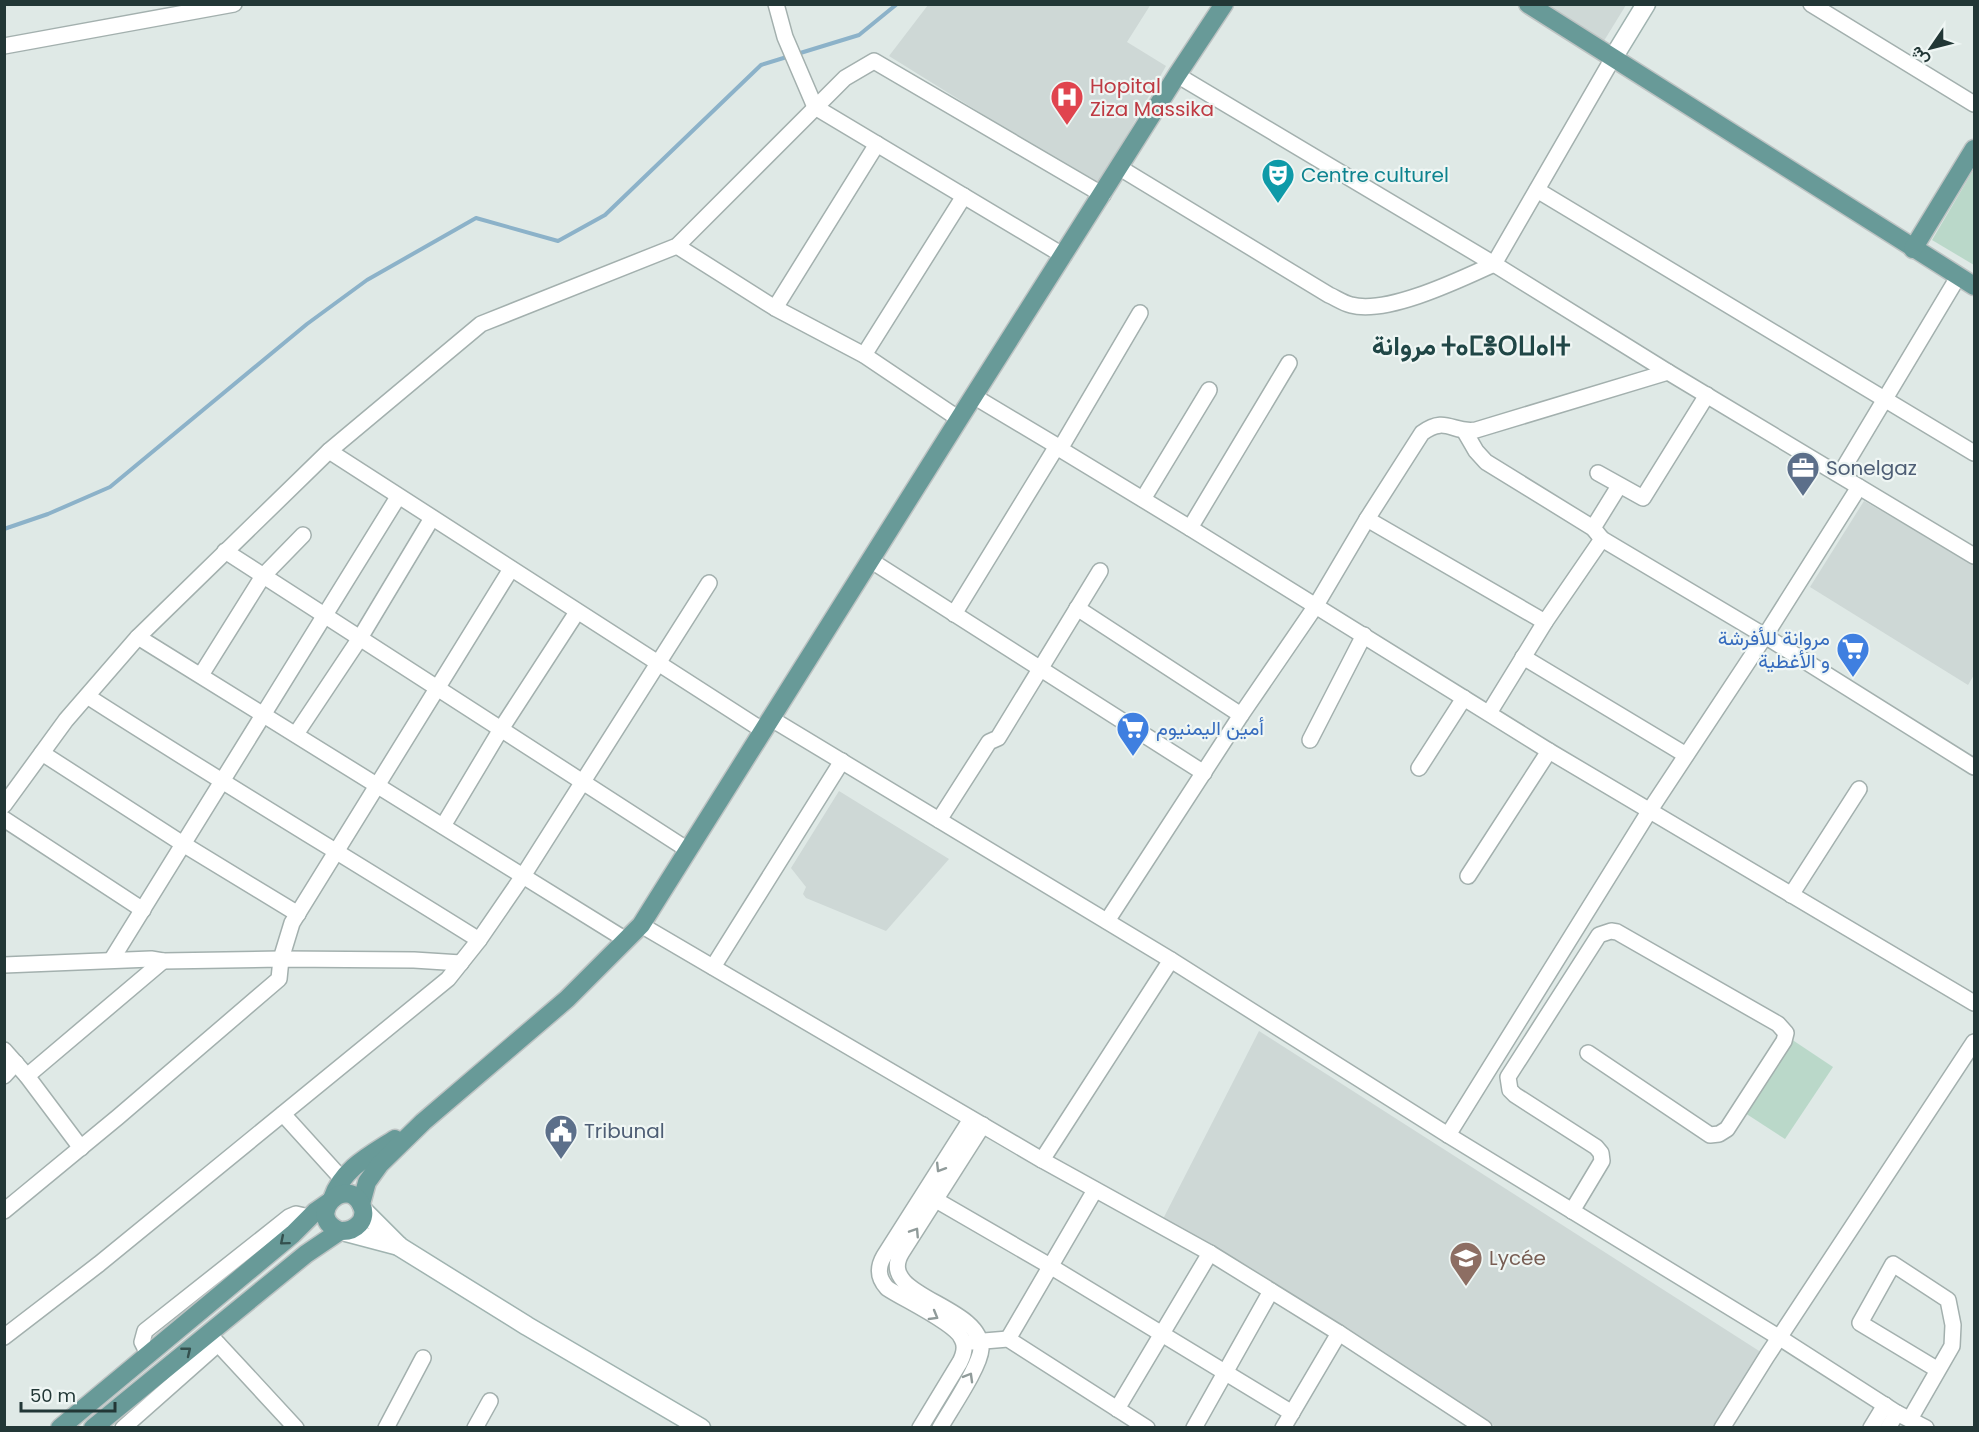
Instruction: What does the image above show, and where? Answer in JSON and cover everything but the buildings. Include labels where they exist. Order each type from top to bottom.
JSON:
[{"type":"main road","points":[[93,1428],[213,1339],[296,1261],[343,1232],[357,1227],[361,1222],[364,1188],[375,1169],[423,1122],[567,999],[641,925],[959,419],[1224,4]]},
{"type":"main road","points":[[1528,4],[1966,281]]},
{"type":"main road","points":[[1613,58],[1646,4]]},
{"type":"main road","points":[[1913,249],[1974,150]]},
{"type":"main road","points":[[400,1247],[334,1229],[326,1219],[325,1212],[342,1179],[371,1154],[423,1122]]},
{"type":"main road","points":[[60,1428],[293,1234],[309,1217],[341,1194],[347,1194],[357,1200],[400,1247],[526,1326],[701,1428]]},
{"type":"street","points":[[4,46],[234,4]]},
{"type":"street","points":[[776,4],[785,37],[815,107],[1064,256]]},
{"type":"street","points":[[1811,4],[1974,104]]},
{"type":"street","points":[[1120,168],[1329,295],[1352,305],[1369,306],[1398,302],[1471,276],[1494,264],[1613,58]]},
{"type":"street","points":[[4,805],[66,720],[138,637],[329,451],[481,324],[677,246],[845,78],[874,61],[1103,195]]},
{"type":"street","points":[[1177,75],[1494,264],[1668,372],[1974,556]]},
{"type":"street","points":[[775,308],[877,144]]},
{"type":"street","points":[[1537,190],[1974,453]]},
{"type":"street","points":[[864,355],[964,196]]},
{"type":"street","points":[[677,246],[775,308],[864,355],[959,419]]},
{"type":"street","points":[[1840,474],[1884,398],[1966,281]]},
{"type":"street","points":[[954,614],[1140,313]]},
{"type":"street","points":[[1190,528],[1289,363]]},
{"type":"street","points":[[1465,432],[1513,420],[1668,372]]},
{"type":"street","points":[[1143,499],[1209,390]]},
{"type":"street","points":[[1598,473],[1643,498],[1707,395]]},
{"type":"street","points":[[975,397],[1549,751],[1974,1003]]},
{"type":"street","points":[[1107,921],[1241,715],[1315,607],[1367,519],[1422,433],[1431,426],[1446,424],[1465,432],[1486,462],[1974,767]]},
{"type":"street","points":[[329,451],[658,663],[766,724],[842,761],[939,819],[1171,960],[1448,1135],[1926,1428]]},
{"type":"street","points":[[1489,713],[1598,533],[1619,486]]},
{"type":"street","points":[[1448,1135],[1650,810],[1765,636],[1859,487]]},
{"type":"street","points":[[112,959],[398,497]]},
{"type":"street","points":[[296,734],[360,638],[432,518]]},
{"type":"street","points":[[1367,519],[1545,622]]},
{"type":"street","points":[[201,675],[263,576],[303,535]]},
{"type":"street","points":[[225,551],[688,849]]},
{"type":"street","points":[[870,560],[1203,773]]},
{"type":"street","points":[[4,1212],[279,979],[281,959],[292,923],[512,570]]},
{"type":"street","points":[[939,819],[989,742],[998,738],[1100,571]]},
{"type":"street","points":[[4,1337],[99,1264],[448,979],[479,940],[523,876],[709,583]]},
{"type":"street","points":[[1077,608],[1241,715]]},
{"type":"street","points":[[443,826],[501,729],[577,612]]},
{"type":"street","points":[[1310,741],[1364,635]]},
{"type":"street","points":[[138,637],[627,940]]},
{"type":"street","points":[[1523,657],[1686,755]]},
{"type":"street","points":[[87,696],[221,782],[479,940]]},
{"type":"street","points":[[1419,768],[1464,698]]},
{"type":"street","points":[[1468,876],[1549,751]]},
{"type":"street","points":[[42,753],[183,844],[298,914]]},
{"type":"street","points":[[713,967],[842,761]]},
{"type":"street","points":[[1791,895],[1859,789]]},
{"type":"street","points":[[4,819],[142,910]]},
{"type":"street","points":[[641,925],[1042,1160],[1210,1253],[1339,1332],[1483,1427]]},
{"type":"street","points":[[1572,1211],[1602,1161],[1601,1153],[1596,1147],[1515,1095],[1510,1090],[1508,1077],[1599,935],[1611,931],[1617,932],[1781,1026],[1786,1033],[1784,1041],[1727,1129],[1715,1135],[1710,1135],[1588,1053]]},
{"type":"street","points":[[4,964],[112,959],[163,961],[414,960],[461,963]]},
{"type":"street","points":[[1042,1160],[1171,960]]},
{"type":"street","points":[[27,1076],[163,961]]},
{"type":"street","points":[[1722,1428],[1974,1042]]},
{"type":"street","points":[[4,1050],[27,1076],[81,1148]]},
{"type":"street","points":[[4,1076],[16,1063]]},
{"type":"street","points":[[283,1114],[342,1179]]},
{"type":"street","points":[[940,1428],[978,1360],[980,1341],[970,1324],[904,1283],[897,1271],[898,1258],[936,1200],[977,1122]]},
{"type":"street","points":[[920,1428],[962,1358],[964,1344],[955,1329],[887,1288],[879,1276],[879,1269],[884,1256],[977,1122]]},
{"type":"street","points":[[1008,1338],[1095,1190]]},
{"type":"street","points":[[936,1200],[1162,1333],[1292,1413]]},
{"type":"street","points":[[1117,1408],[1210,1253]]},
{"type":"street","points":[[1871,1428],[1897,1412],[1938,1370],[1952,1346],[1953,1325],[1948,1300],[1893,1264],[1860,1323],[1938,1370]]},
{"type":"street","points":[[1194,1428],[1271,1291]]},
{"type":"street","points":[[1283,1428],[1339,1332]]},
{"type":"street","points":[[964,1344],[1008,1338],[1147,1428]]},
{"type":"street","points":[[123,1428],[213,1339],[286,1424]]},
{"type":"street","points":[[386,1428],[423,1358]]},
{"type":"street","points":[[475,1428],[490,1401]]},
{"type":"street","points":[[1888,1428],[1897,1412]]},
{"type":"shaded area","name":"Hopital Ziza Massika","points":[[1151,4],[1127,42],[1166,66],[1098,186],[889,56],[928,5]]},
{"type":"shaded area","points":[[1535,5],[1626,5],[1602,44]]},
{"type":"shaded area","points":[[1864,501],[1974,564],[1974,675],[1968,685],[1810,587]]},
{"type":"shaded area","points":[[839,791],[949,859],[886,931],[806,898],[803,894],[806,887],[791,868]]},
{"type":"shaded area","name":"Lycée","points":[[1259,1031],[1767,1356],[1722,1427],[1496,1427],[1163,1219]]},
{"type":"green space","points":[[1974,169],[1974,265],[1932,240]]},
{"type":"green space","points":[[1791,1039],[1833,1067],[1785,1139],[1745,1113]]},
{"type":"waterway","points":[[797,54],[859,35],[897,4]]},
{"type":"waterway","points":[[4,529],[48,514],[110,487],[307,324],[367,280],[476,218],[558,241],[605,215],[761,65],[790,56]]},
{"type":"place","name":"Hopital Ziza Massika","points":[[1067,126]]},
{"type":"place","name":"Centre culturel","points":[[1278,204]]},
{"type":"place","name":"Sonelgaz","points":[[1803,497]]},
{"type":"place","name":"مروانة للأفرشة و الأغطية","points":[[1853,678]]},
{"type":"place","name":"أمين اليمنيوم","points":[[1133,757]]},
{"type":"place","name":"Tribunal","points":[[561,1160]]},
{"type":"place","name":"Lycée","points":[[1466,1287]]},
{"type":"district","name":"مروانة ⵜⴰⵎⴻⵔⵡⴰⵏⵜ","points":[[1471,346]]}]
